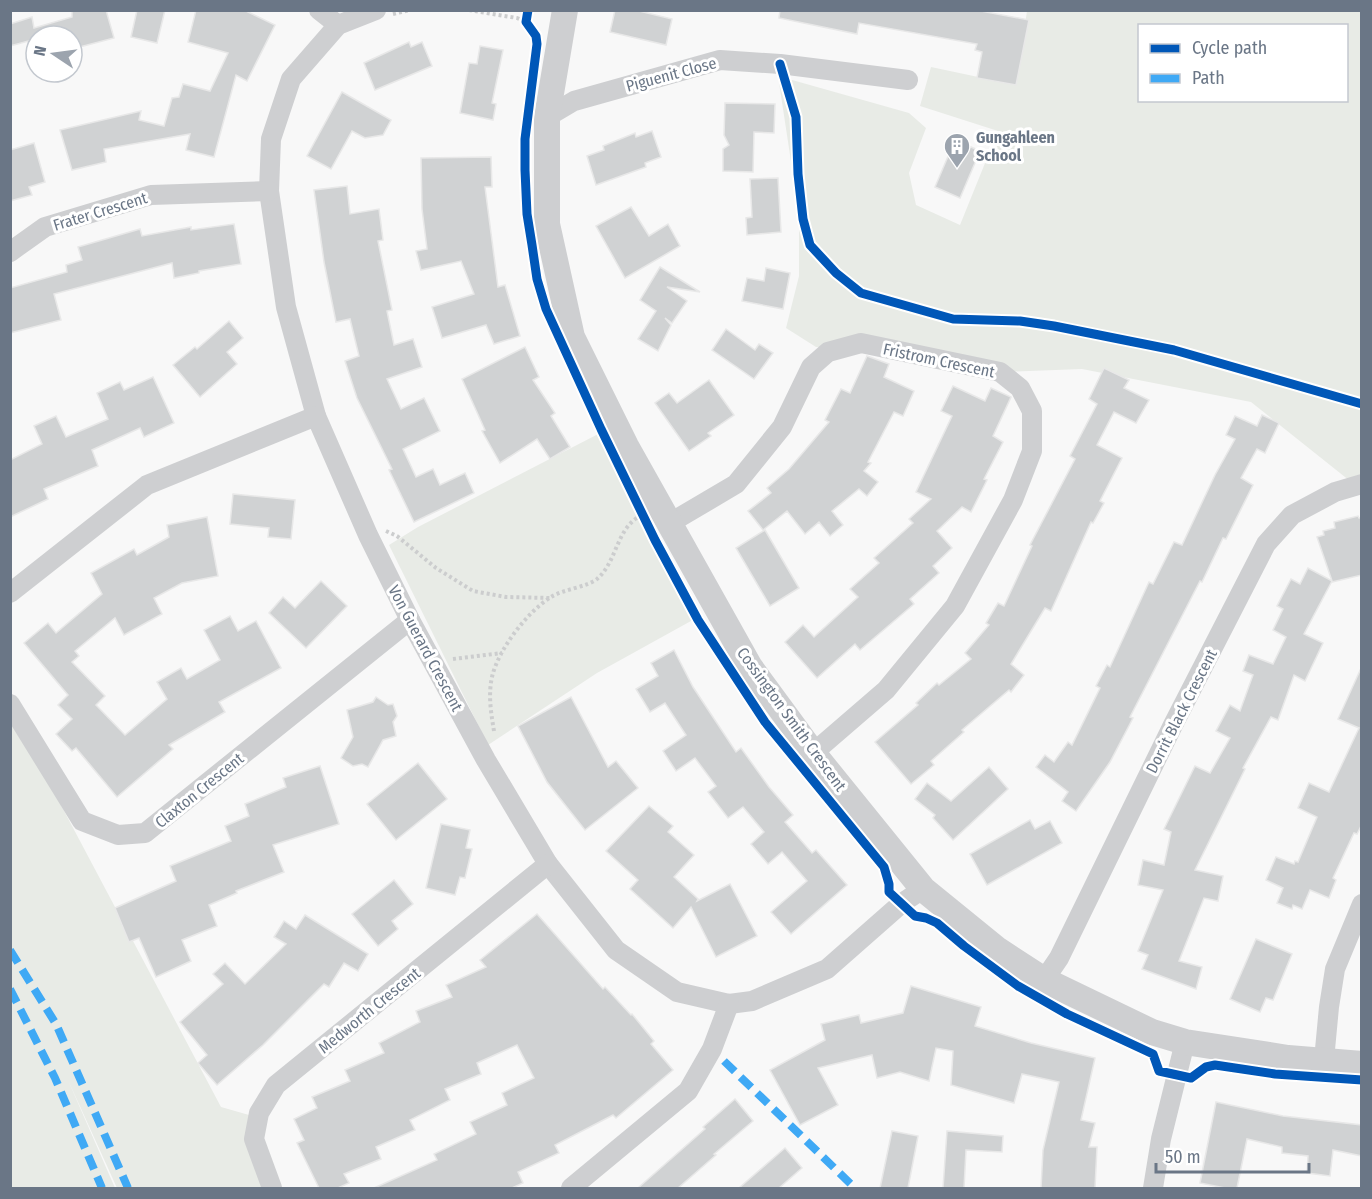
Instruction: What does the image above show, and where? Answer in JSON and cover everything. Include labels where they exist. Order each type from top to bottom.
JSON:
[{"type":"street","points":[[318,10],[338,25]]},
{"type":"street","name":"Cossington Smith Crescent","points":[[561,11],[547,117],[548,224],[572,337],[626,446],[654,520],[750,667],[813,753],[923,889],[998,950],[1044,980],[1152,1032],[1185,1042],[1288,1058],[1362,1064]]},
{"type":"street","name":"Von Guerard Crescent","points":[[380,13],[338,25],[291,79],[272,139],[269,191],[286,307],[316,416],[368,535],[410,620],[486,760],[548,864],[616,950],[677,992],[729,1005],[752,1001],[827,969],[902,903],[923,889]]},
{"type":"street","name":"Piguenit Close","points":[[547,117],[574,101],[720,60],[780,64],[908,81]]},
{"type":"street","name":"Frater Crescent","points":[[10,252],[45,227],[151,195],[269,191]]},
{"type":"street","name":"Fristrom Crescent","points":[[654,520],[736,484],[782,427],[811,367],[828,352],[861,343],[1000,372],[1020,388],[1032,411],[1032,451],[1013,500],[955,606],[886,690],[813,753]]},
{"type":"street","points":[[10,593],[147,485],[316,416]]},
{"type":"street","name":"Dorrit Black Crescent","points":[[1044,980],[1059,958],[1173,725],[1266,544],[1292,514],[1335,492],[1362,484]]},
{"type":"street","name":"Claxton Crescent","points":[[10,704],[82,821],[118,835],[145,833],[410,620]]},
{"type":"street","name":"Medworth Crescent","points":[[272,1188],[254,1139],[259,1113],[276,1085],[548,864]]},
{"type":"street","points":[[1324,1060],[1335,969],[1362,904]]},
{"type":"street","points":[[571,1188],[688,1091],[712,1049],[729,1005]]},
{"type":"street","points":[[1153,1188],[1161,1139],[1185,1042]]},
{"type":"path","points":[[380,13],[410,10]]},
{"type":"path","points":[[469,10],[517,18],[529,26]]},
{"type":"path","points":[[528,10],[529,26]]},
{"type":"path","points":[[638,505],[654,520]]},
{"type":"path","points":[[486,760],[491,751],[494,734],[490,715],[492,679],[502,652],[528,616],[550,598],[596,579],[609,563],[632,520],[654,520]]},
{"type":"path","points":[[385,540],[381,531],[391,532],[398,536],[436,568],[473,591],[506,597],[550,598]]},
{"type":"path","points":[[435,664],[469,656],[502,652]]},
{"type":"shaded area","points":[[1027,11],[1361,11],[1361,486],[1355,485],[1251,402],[1082,369],[1000,372],[910,352],[816,347],[786,328],[799,276],[799,214],[778,76],[909,113],[926,128],[909,173],[916,205],[960,225],[998,131],[920,106],[931,67],[1016,85]]},
{"type":"shaded area","points":[[606,430],[648,519],[700,616],[597,673],[488,745],[389,545],[418,527]]},
{"type":"shaded area","points":[[10,709],[221,1107],[249,1115],[272,1188],[117,1188],[68,1080],[115,1188],[11,1188]]},
{"type":"building","points":[[72,10],[106,10],[114,38],[84,46],[84,24],[48,24],[72,17]]},
{"type":"building","points":[[137,10],[165,10],[157,43],[131,37]]},
{"type":"building","points":[[196,10],[244,10],[275,25],[247,81],[236,75],[214,157],[186,150],[190,134],[104,149],[106,162],[72,170],[60,130],[141,111],[139,120],[164,126],[172,98],[179,97],[183,84],[210,91],[228,53],[188,42]]},
{"type":"building","points":[[615,10],[635,10],[672,19],[666,45],[610,32]]},
{"type":"building","points":[[780,10],[981,11],[1029,20],[1016,85],[977,78],[982,52],[975,50],[977,44],[859,23],[857,34],[779,18]]},
{"type":"building","points":[[32,17],[33,24],[24,24],[24,42],[10,46],[10,24]]},
{"type":"building","points":[[409,42],[411,47],[422,42],[432,66],[375,90],[364,63]]},
{"type":"building","points":[[480,46],[503,50],[492,103],[496,104],[493,120],[460,113],[469,63],[477,64]]},
{"type":"building","points":[[342,92],[391,120],[383,135],[365,138],[352,131],[331,169],[307,156]]},
{"type":"building","points":[[725,103],[775,104],[774,133],[754,132],[753,172],[723,171],[723,149],[729,145],[724,135]]},
{"type":"building","points":[[652,131],[661,157],[645,163],[646,167],[596,185],[587,156],[604,150],[603,146],[635,133],[636,137]]},
{"type":"building","name":"Gungahleen School","points":[[955,140],[980,151],[960,198],[935,187]]},
{"type":"building","points":[[34,143],[45,182],[29,187],[32,195],[10,201],[10,150]]},
{"type":"building","points":[[491,157],[492,187],[485,187],[498,287],[505,285],[520,336],[494,344],[486,325],[442,338],[432,307],[474,294],[461,261],[421,270],[416,251],[427,249],[422,209],[421,158]]},
{"type":"building","points":[[778,178],[781,232],[747,235],[746,218],[752,217],[750,179]]},
{"type":"building","points":[[347,186],[350,214],[379,209],[383,240],[378,241],[392,310],[387,311],[394,345],[413,339],[422,367],[387,379],[401,409],[424,398],[440,431],[403,449],[416,477],[433,469],[440,485],[465,473],[474,493],[414,522],[389,470],[392,469],[357,398],[345,361],[359,356],[350,319],[336,322],[324,262],[314,190]]},
{"type":"building","points":[[631,207],[649,236],[668,224],[680,246],[625,278],[596,226]]},
{"type":"building","points":[[234,224],[241,264],[174,278],[172,263],[54,294],[61,320],[10,333],[10,288],[67,272],[66,265],[82,260],[78,247],[140,229],[142,236],[191,227],[191,230]]},
{"type":"building","points":[[660,267],[700,292],[667,287],[687,301],[672,323],[665,318],[671,325],[658,351],[638,339],[656,311],[640,300]]},
{"type":"building","points":[[766,268],[790,273],[783,309],[742,301],[747,278],[764,281]]},
{"type":"building","points":[[229,321],[243,338],[227,352],[237,364],[200,397],[173,365],[195,347],[197,349]]},
{"type":"building","points":[[726,329],[755,350],[759,344],[773,353],[754,379],[712,350]]},
{"type":"building","points":[[525,347],[539,377],[533,380],[555,413],[551,416],[570,447],[550,459],[537,439],[500,463],[482,431],[485,430],[462,379]]},
{"type":"building","points":[[867,356],[889,364],[884,377],[914,391],[903,416],[894,412],[868,462],[871,463],[864,471],[878,482],[867,496],[859,489],[832,511],[843,525],[830,536],[819,522],[805,534],[787,511],[763,530],[748,511],[771,493],[767,488],[789,469],[829,422],[825,420],[841,389],[850,393]]},
{"type":"building","points":[[1104,368],[1129,380],[1124,388],[1149,400],[1136,423],[1114,412],[1097,445],[1122,458],[1100,501],[1104,503],[1093,523],[1091,522],[1051,611],[1045,608],[1011,664],[1024,675],[1011,692],[1009,690],[962,730],[964,732],[931,761],[934,765],[911,784],[875,742],[918,705],[916,703],[937,683],[939,685],[971,659],[965,653],[989,625],[986,623],[998,603],[1004,606],[1032,546],[1030,545],[1075,459],[1070,456],[1097,404],[1089,399]]},
{"type":"building","points":[[153,377],[174,423],[144,437],[140,428],[92,450],[98,466],[44,489],[48,499],[10,517],[10,460],[42,444],[34,426],[56,416],[66,437],[108,419],[97,393],[120,382],[124,390]]},
{"type":"building","points":[[709,380],[734,415],[708,433],[711,436],[689,451],[655,403],[669,393],[677,403]]},
{"type":"building","points":[[953,386],[985,401],[991,388],[1011,397],[993,436],[1003,442],[984,479],[987,480],[971,512],[962,507],[937,531],[952,548],[933,566],[939,573],[910,599],[914,604],[860,650],[855,644],[817,678],[785,642],[803,625],[814,637],[858,597],[850,589],[879,563],[874,558],[913,523],[909,519],[931,499],[916,492],[952,416],[941,411]]},
{"type":"building","points":[[1262,415],[1279,423],[1265,453],[1257,449],[1241,478],[1253,485],[1226,539],[1223,538],[1202,582],[1200,581],[1130,717],[1133,718],[1110,762],[1076,811],[1062,801],[1068,792],[1036,767],[1045,755],[1054,762],[1068,742],[1072,745],[1100,688],[1096,686],[1107,665],[1110,667],[1149,582],[1153,584],[1174,542],[1182,545],[1235,439],[1226,435],[1235,416],[1257,426]]},
{"type":"building","points":[[233,494],[295,500],[291,539],[268,537],[269,528],[230,524]]},
{"type":"building","points":[[1358,516],[1362,518],[1362,575],[1332,582],[1317,537],[1324,535],[1323,531],[1335,528],[1334,522]]},
{"type":"building","points":[[207,517],[218,576],[182,583],[154,598],[162,614],[124,635],[115,618],[75,651],[79,656],[72,662],[105,696],[96,705],[125,735],[167,699],[157,682],[181,668],[187,679],[220,660],[204,630],[230,616],[238,631],[256,621],[281,668],[219,702],[225,712],[169,745],[173,749],[117,797],[76,748],[72,751],[56,734],[72,719],[58,705],[68,695],[24,643],[48,623],[56,633],[102,594],[91,573],[134,549],[137,555],[169,537],[167,525]]},
{"type":"building","points":[[765,530],[799,588],[770,606],[736,548]]},
{"type":"building","points":[[1308,568],[1332,581],[1304,634],[1323,643],[1305,681],[1294,675],[1278,720],[1271,717],[1243,768],[1245,769],[1195,870],[1223,876],[1218,901],[1204,898],[1179,961],[1202,967],[1196,989],[1142,969],[1148,955],[1138,951],[1163,890],[1138,885],[1143,860],[1164,865],[1171,832],[1164,829],[1195,766],[1210,773],[1230,738],[1216,731],[1230,705],[1240,711],[1253,675],[1243,671],[1249,655],[1273,664],[1286,637],[1273,630],[1283,609],[1277,606],[1291,579],[1300,584]]},
{"type":"building","points":[[321,581],[347,606],[306,648],[269,613],[283,597],[295,608]]},
{"type":"building","points":[[674,650],[693,687],[736,752],[741,748],[793,815],[785,822],[812,853],[816,850],[847,885],[791,934],[771,912],[807,881],[782,852],[768,864],[751,844],[764,832],[743,807],[728,818],[708,792],[716,786],[695,758],[676,771],[663,751],[686,735],[665,703],[650,712],[636,689],[658,676],[651,663]]},
{"type":"building","points":[[1362,666],[1362,824],[1357,834],[1354,833],[1333,878],[1336,880],[1329,898],[1310,890],[1302,909],[1293,905],[1292,909],[1277,903],[1283,888],[1266,880],[1276,857],[1294,864],[1295,861],[1298,862],[1317,817],[1298,808],[1309,783],[1329,792],[1359,728],[1338,719]]},
{"type":"building","points":[[376,697],[388,705],[393,704],[397,716],[393,722],[396,736],[383,740],[368,767],[362,764],[353,766],[341,758],[353,737],[347,710],[373,702]]},
{"type":"building","points":[[571,697],[608,767],[616,761],[638,788],[585,830],[547,782],[518,726]]},
{"type":"building","points":[[418,763],[447,799],[396,840],[367,804]]},
{"type":"building","points":[[320,766],[339,824],[273,845],[284,872],[236,891],[237,893],[209,905],[217,926],[182,940],[191,961],[156,977],[139,938],[129,942],[115,908],[176,881],[170,866],[231,841],[225,826],[249,816],[245,804],[286,787],[283,778]]},
{"type":"building","points":[[989,767],[1008,789],[953,840],[933,818],[935,815],[915,799],[927,783],[951,801]]},
{"type":"building","points":[[649,806],[673,826],[668,832],[694,855],[674,877],[698,899],[697,901],[730,884],[757,936],[716,957],[691,907],[673,928],[630,889],[638,880],[606,851]]},
{"type":"building","points":[[1030,820],[1035,829],[1050,821],[1062,843],[987,885],[970,854]]},
{"type":"building","points":[[441,824],[470,830],[466,848],[472,849],[465,878],[460,877],[455,895],[426,888]]},
{"type":"building","points":[[394,880],[413,904],[392,921],[398,929],[378,946],[352,914]]},
{"type":"building","points":[[537,914],[603,989],[605,987],[632,1014],[654,1041],[651,1044],[673,1070],[616,1118],[613,1115],[555,1145],[559,1153],[518,1172],[523,1183],[512,1188],[374,1188],[437,1160],[434,1154],[476,1134],[470,1122],[507,1105],[502,1093],[534,1078],[517,1045],[477,1063],[481,1074],[445,1089],[450,1100],[410,1120],[415,1130],[376,1147],[381,1159],[344,1174],[349,1183],[338,1188],[319,1188],[297,1143],[304,1140],[294,1119],[317,1108],[312,1097],[350,1081],[345,1070],[384,1053],[379,1043],[420,1022],[416,1011],[452,997],[446,985],[486,967],[480,960]]},
{"type":"building","points":[[305,915],[368,954],[358,971],[344,963],[329,987],[324,984],[263,1045],[217,1085],[198,1063],[207,1055],[180,1022],[223,984],[213,974],[225,963],[245,984],[286,944],[274,937],[284,921],[296,929]]},
{"type":"building","points":[[1256,939],[1292,954],[1273,1000],[1266,998],[1260,1012],[1230,999]]},
{"type":"building","points":[[911,986],[981,1007],[975,1026],[1031,1043],[1095,1058],[1081,1120],[1095,1123],[1089,1147],[1097,1147],[1095,1188],[1041,1188],[1043,1150],[1059,1082],[1022,1074],[1014,1103],[951,1085],[953,1051],[936,1048],[929,1081],[900,1072],[877,1078],[872,1055],[818,1068],[838,1105],[800,1125],[770,1070],[825,1040],[821,1024],[859,1015],[861,1023],[903,1013]]},
{"type":"building","points":[[735,1099],[753,1121],[714,1154],[716,1155],[678,1188],[638,1188],[705,1129],[703,1127]]},
{"type":"building","points":[[1216,1102],[1283,1116],[1362,1125],[1362,1156],[1333,1150],[1330,1176],[1307,1173],[1308,1156],[1282,1153],[1282,1147],[1247,1139],[1237,1188],[1200,1183]]},
{"type":"building","points":[[892,1131],[918,1136],[908,1188],[880,1188]]},
{"type":"building","points":[[947,1131],[1003,1136],[1002,1152],[966,1150],[964,1188],[943,1188]]},
{"type":"building","points":[[785,1148],[802,1168],[779,1188],[739,1188]]},
{"type":"marked path","points":[[10,950],[56,1024],[128,1188]]},
{"type":"marked path","points":[[10,989],[55,1078],[102,1188]]},
{"type":"marked path","points":[[724,1061],[855,1188]]},
{"type":"cycle path","points":[[528,10],[526,22],[536,36],[537,44],[525,139],[527,214],[537,279],[546,309],[655,540],[698,620],[765,722],[884,867],[889,892],[915,916],[937,923],[1018,986],[1067,1014],[1153,1054],[1159,1071],[1191,1078],[1206,1067],[1215,1065],[1275,1074],[1362,1080]]},
{"type":"cycle path","points":[[780,64],[796,117],[798,174],[803,219],[810,245],[836,273],[861,293],[953,319],[1020,321],[1174,350],[1362,404]]},
{"type":"place","name":"Gungahleen School","points":[[957,169]]}]
